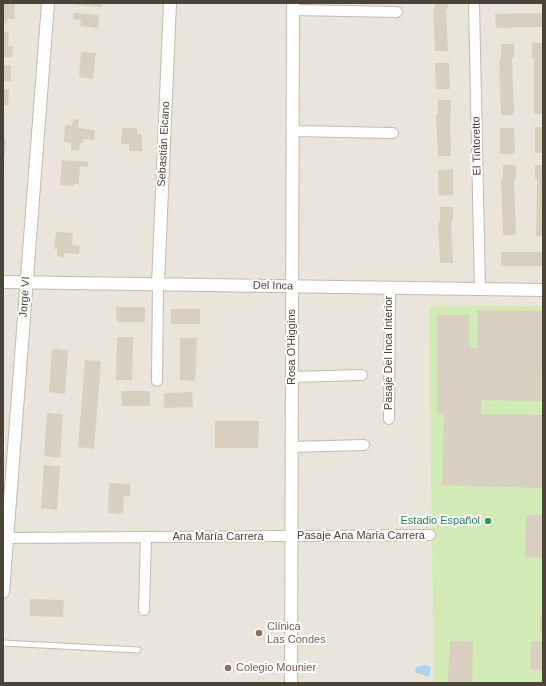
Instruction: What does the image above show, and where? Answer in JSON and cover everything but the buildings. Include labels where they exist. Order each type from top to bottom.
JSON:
[{"type":"street","name":"Jorge VI","points":[[3,592],[48,3]]},
{"type":"street","name":"Sebastián Elcano","points":[[158,284],[170,3]]},
{"type":"street","name":"El Tintoretto","points":[[474,3],[480,290]]},
{"type":"street","name":"Rosa O'Higgins","points":[[291,683],[293,7],[397,12]]},
{"type":"street","points":[[292,131],[393,133]]},
{"type":"street","name":"Del Inca","points":[[3,282],[543,290]]},
{"type":"street","points":[[157,381],[158,284]]},
{"type":"street","name":"Pasaje Del Inca Interior","points":[[389,418],[390,288]]},
{"type":"street","points":[[292,377],[362,375]]},
{"type":"street","points":[[291,447],[364,445]]},
{"type":"street","name":"Pasaje Ana María Carrera","points":[[291,536],[430,535]]},
{"type":"street","name":"Ana María Carrera","points":[[7,538],[291,536]]},
{"type":"street","points":[[144,610],[146,537]]},
{"type":"lane","points":[[3,643],[138,650]]},
{"type":"shaded area","points":[[3,3],[543,3],[543,683],[3,683]]},
{"type":"green space","name":"Estadio Español","points":[[429,306],[543,306],[543,683],[434,683]]},
{"type":"water","points":[[427,665],[431,668],[429,677],[415,672],[416,667]]},
{"type":"place","name":"Estadio Español","points":[[488,521]]},
{"type":"place","name":"Clínica Las Condes","points":[[259,633]]},
{"type":"place","name":"Colegio Mounier","points":[[228,668]]}]
